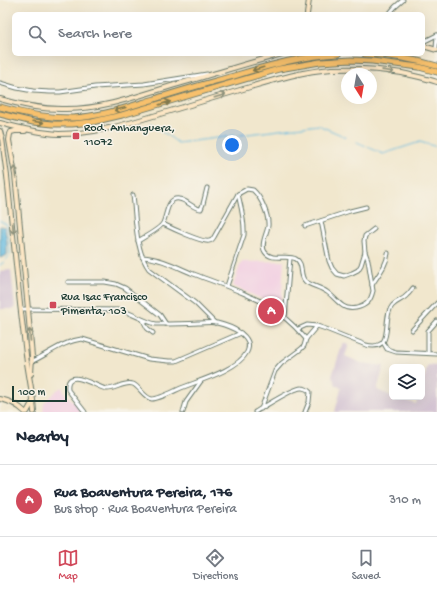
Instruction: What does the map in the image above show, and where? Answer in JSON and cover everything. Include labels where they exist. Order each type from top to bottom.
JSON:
[{"type":"highway","points":[[0,107],[25,114],[47,117],[73,118],[89,116],[123,108],[275,64],[315,56]]},
{"type":"highway","points":[[391,56],[437,66]]},
{"type":"highway","points":[[0,114],[33,122],[53,124],[92,122],[122,115],[279,69],[320,62],[372,60],[412,66],[437,72]]},
{"type":"main road","points":[[307,12],[309,0]]},
{"type":"main road","points":[[425,47],[436,50]]},
{"type":"main road","points":[[0,99],[39,108],[65,109],[96,106],[120,101],[275,56]]},
{"type":"main road","points":[[0,123],[45,133],[82,133],[102,130],[268,82],[299,74],[331,69],[383,70],[437,82]]},
{"type":"main road","points":[[0,131],[7,176],[21,309],[30,363]]},
{"type":"main road","points":[[33,131],[15,131],[12,132],[9,137],[15,175],[28,308],[30,378],[34,412]]},
{"type":"main road","points":[[0,399],[15,404],[26,412],[33,400]]},
{"type":"main road","points":[[15,404],[20,412]]},
{"type":"street","points":[[391,12],[403,0]]},
{"type":"street","points":[[425,41],[437,35]]},
{"type":"street","points":[[436,50],[437,35]]},
{"type":"street","points":[[0,83],[33,91],[60,92],[95,87],[144,84],[216,73]]},
{"type":"street","points":[[138,240],[163,224],[170,202],[173,200],[178,198],[196,208],[201,209],[207,188]]},
{"type":"street","points":[[163,224],[206,242],[210,241],[214,237],[238,194],[249,189],[253,190],[259,196],[268,219],[268,228],[263,246],[264,251],[272,256],[296,259],[300,264],[301,275],[306,282],[328,292],[343,307],[347,308],[357,308],[368,302],[372,295],[373,291],[368,260],[364,252]]},
{"type":"street","points":[[227,286],[245,228],[238,194]]},
{"type":"street","points":[[133,195],[138,240],[142,257],[149,269],[195,303],[215,323]]},
{"type":"street","points":[[305,226],[366,207]]},
{"type":"street","points":[[321,221],[329,261],[337,274],[344,276],[358,270],[361,265],[364,252],[364,241],[366,236],[374,229]]},
{"type":"street","points":[[372,285],[384,266],[388,253]]},
{"type":"street","points":[[142,257],[168,263],[261,301],[285,318],[298,329],[306,339]]},
{"type":"street","points":[[285,318],[290,258]]},
{"type":"street","points":[[68,282],[105,282],[116,284],[125,288],[160,315],[166,324]]},
{"type":"street","points":[[298,329],[306,325],[317,326],[366,345],[376,347],[383,342],[386,337],[391,308],[407,296],[413,288]]},
{"type":"street","points":[[412,330],[437,304]]},
{"type":"street","points":[[21,309],[120,310],[156,324],[215,323],[241,333],[248,341],[247,352],[232,366],[201,381],[182,387],[161,397],[152,399],[132,384],[106,389],[81,378],[72,379],[68,383],[68,390],[85,412]]},
{"type":"street","points":[[143,320],[147,328],[153,333]]},
{"type":"street","points":[[428,353],[428,331],[437,321]]},
{"type":"street","points":[[261,409],[275,371],[282,363],[304,346],[306,339],[317,326]]},
{"type":"street","points":[[30,363],[62,346],[82,338],[148,359],[170,362],[241,333]]},
{"type":"street","points":[[383,342],[387,349],[396,352],[437,354]]},
{"type":"street","points":[[183,412],[186,402],[201,381]]},
{"type":"street","points":[[255,412],[292,391],[301,388],[310,392],[309,402],[305,412]]},
{"type":"shaded area","points":[[284,261],[281,308],[271,299],[264,300],[233,286],[241,262]]},
{"type":"shaded area","points":[[11,270],[15,309],[0,309],[0,271]]},
{"type":"shaded area","points":[[343,343],[349,345],[345,356],[361,363],[384,366],[377,390],[389,395],[389,400],[405,400],[416,404],[417,400],[425,400],[425,375],[428,365],[437,366],[437,412],[335,412],[341,388],[336,385],[332,376]]},
{"type":"shaded area","points":[[62,387],[66,395],[77,404],[81,412],[43,412],[44,403]]},
{"type":"water","points":[[0,226],[5,227],[7,255],[0,258]]},
{"type":"waterway","points":[[151,123],[178,143],[318,125],[346,137]]},
{"type":"waterway","points":[[357,142],[383,154],[420,142],[437,147]]},
{"type":"waterway","points":[[0,221],[7,225],[10,255],[0,265]]},
{"type":"place","name":"Rod. Anhanguera, 11072","points":[[76,136]]},
{"type":"place","name":"Rua Isac Francisco Pimenta, 103","points":[[53,305]]},
{"type":"place","name":"Rua Boaventura Pereira, 176","points":[[271,311]]}]
